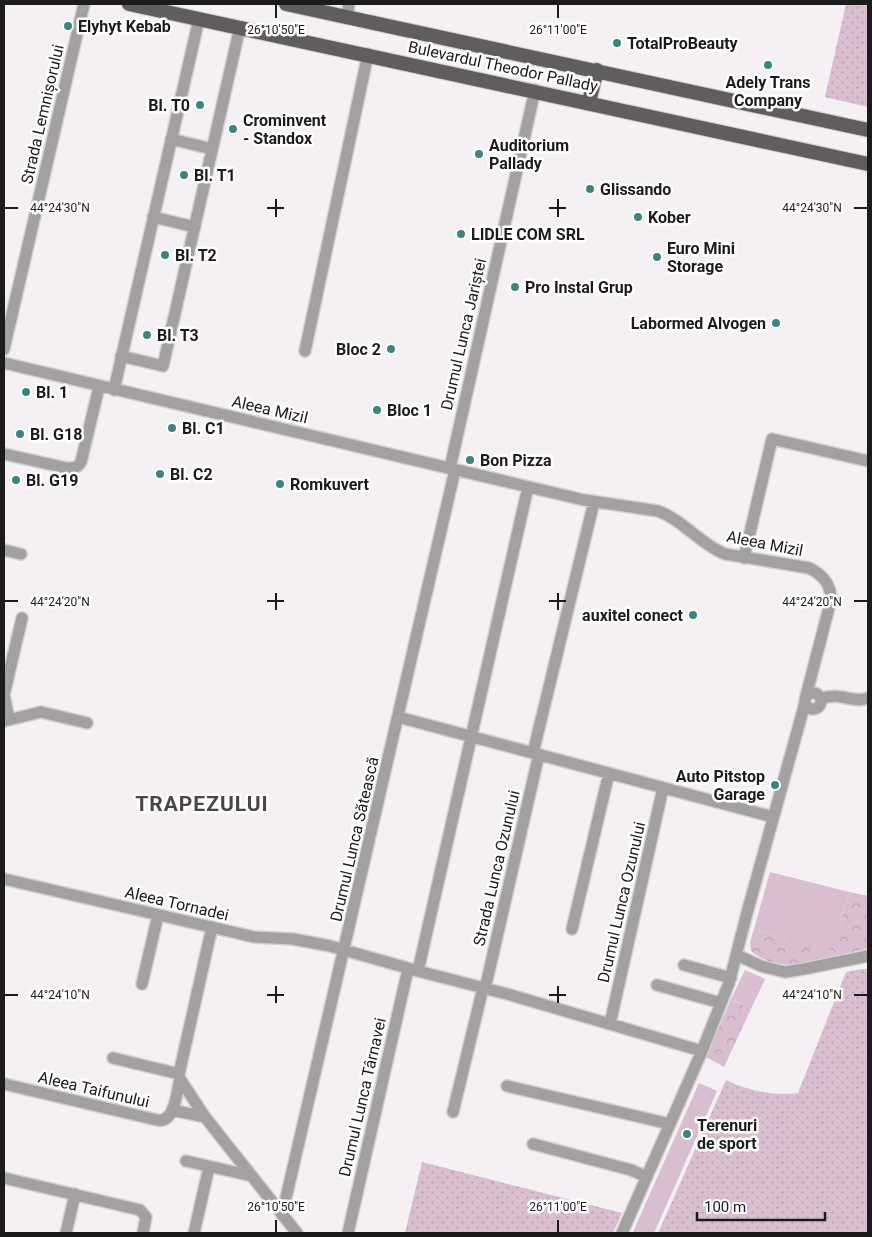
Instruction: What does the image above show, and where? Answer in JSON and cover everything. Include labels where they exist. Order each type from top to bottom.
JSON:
[{"type":"main road","name":"Bulevardul Theodor Pallady","points":[[130,4],[535,90],[868,164]]},
{"type":"main road","name":"Bulevardul Theodor Pallady","points":[[286,4],[348,10],[597,70],[868,130]]},
{"type":"main road","points":[[589,102],[597,70]]},
{"type":"street","name":"Strada Lemnișorului","points":[[4,350],[84,4]]},
{"type":"street","points":[[114,390],[199,18]]},
{"type":"street","points":[[122,356],[163,366],[240,27]]},
{"type":"street","points":[[305,351],[368,54]]},
{"type":"street","name":"Drumul Lunca Jariștei","points":[[452,469],[535,90]]},
{"type":"street","points":[[171,139],[212,149]]},
{"type":"street","points":[[153,217],[194,227]]},
{"type":"street","name":"Aleea Mizil","points":[[4,364],[594,502],[663,513],[712,549],[725,554],[809,568],[822,576],[830,588],[831,600],[792,748]]},
{"type":"street","points":[[4,454],[67,468],[78,466],[81,462],[99,387]]},
{"type":"street","points":[[744,558],[772,439],[868,461]]},
{"type":"street","name":"Drumul Lunca Sătească","points":[[282,1214],[345,951],[452,469]]},
{"type":"street","points":[[413,970],[471,736],[528,487]]},
{"type":"street","name":"Strada Lunca Ozunului","points":[[452,1112],[484,988],[594,502]]},
{"type":"street","points":[[4,550],[21,554]]},
{"type":"street","points":[[22,618],[4,695],[6,720],[41,712],[88,723]]},
{"type":"street","points":[[806,699],[815,693],[818,704]]},
{"type":"street","points":[[622,1233],[702,1051],[731,978],[792,748],[798,742],[811,713],[818,704],[835,696],[868,700]]},
{"type":"street","points":[[398,717],[773,817]]},
{"type":"street","points":[[572,929],[609,773]]},
{"type":"street","name":"Drumul Lunca Ozunului","points":[[610,1024],[663,788]]},
{"type":"street","name":"Aleea Tornadei","points":[[4,879],[264,938],[306,941],[345,951]]},
{"type":"street","points":[[142,984],[158,915]]},
{"type":"street","name":"Aleea Taifunului","points":[[4,1084],[162,1121],[168,1118],[172,1110],[212,927]]},
{"type":"street","points":[[345,951],[484,988],[702,1051]]},
{"type":"street","points":[[737,955],[761,966],[785,972],[868,956]]},
{"type":"street","points":[[684,965],[731,978]]},
{"type":"street","name":"Drumul Lunca Târnavei","points":[[348,1233],[413,970]]},
{"type":"street","points":[[657,985],[721,1003]]},
{"type":"street","points":[[113,1058],[179,1077],[205,1117],[297,1233]]},
{"type":"street","points":[[507,1086],[670,1124]]},
{"type":"street","name":"Aleea Taifunului","points":[[172,1110],[205,1117]]},
{"type":"street","points":[[533,1144],[624,1168],[648,1177]]},
{"type":"street","points":[[186,1161],[252,1176]]},
{"type":"street","points":[[194,1233],[209,1166]]},
{"type":"street","points":[[4,1178],[143,1212],[146,1220],[143,1233]]},
{"type":"street","points":[[66,1233],[75,1194]]},
{"type":"green space","points":[[846,4],[868,4],[868,107],[825,97]]},
{"type":"green space","points":[[770,872],[849,892],[839,929],[835,929],[829,953],[785,942],[786,938],[754,929]]},
{"type":"green space","points":[[849,892],[868,896],[868,949],[808,963],[793,964],[779,964],[751,951],[750,942],[754,929],[786,938],[785,941],[839,929]]},
{"type":"green space","points":[[868,969],[868,1233],[658,1233],[726,1080],[761,1092],[779,1094],[798,1093],[846,972]]},
{"type":"green space","points":[[745,970],[765,979],[751,1009],[731,999]]},
{"type":"green space","points":[[731,999],[751,1009],[724,1067],[706,1057]]},
{"type":"green space","name":"Terenuri de sport","points":[[699,1083],[717,1091],[654,1233],[634,1233],[633,1232]]},
{"type":"green space","points":[[422,1162],[622,1213],[613,1233],[405,1233]]},
{"type":"place","name":"Elyhyt Kebab","points":[[68,26]]},
{"type":"place","name":"TotalProBeauty","points":[[617,43]]},
{"type":"place","name":"Adely Trans Company","points":[[768,65]]},
{"type":"place","name":"Bl. T0","points":[[200,105]]},
{"type":"place","name":"Crominvent - Standox","points":[[233,129]]},
{"type":"place","name":"Auditorium Pallady","points":[[479,154]]},
{"type":"place","name":"Bl. T1","points":[[184,175]]},
{"type":"place","name":"Glissando","points":[[590,189]]},
{"type":"place","name":"Kober","points":[[638,217]]},
{"type":"place","name":"LIDLE COM SRL","points":[[461,234]]},
{"type":"place","name":"Bl. T2","points":[[165,255]]},
{"type":"place","name":"Euro Mini Storage","points":[[657,257]]},
{"type":"place","name":"Pro Instal Grup","points":[[515,287]]},
{"type":"place","name":"Labormed Alvogen","points":[[776,323]]},
{"type":"place","name":"Bl. T3","points":[[147,335]]},
{"type":"place","name":"Bloc 2","points":[[391,349]]},
{"type":"place","name":"Bl. 1","points":[[26,392]]},
{"type":"place","name":"Bloc 1","points":[[377,410]]},
{"type":"place","name":"Bl. C1","points":[[172,428]]},
{"type":"place","name":"Bl. G18","points":[[20,434]]},
{"type":"place","name":"Bon Pizza","points":[[470,460]]},
{"type":"place","name":"Bl. C2","points":[[160,474]]},
{"type":"place","name":"Bl. G19","points":[[16,480]]},
{"type":"place","name":"Romkuvert","points":[[280,484]]},
{"type":"place","name":"auxitel conect","points":[[693,615]]},
{"type":"place","name":"Auto Pitstop Garage","points":[[775,785]]},
{"type":"place","name":"Terenuri de sport","points":[[687,1134]]},
{"type":"district","name":"TRAPEZULUI","points":[[202,804]]}]
